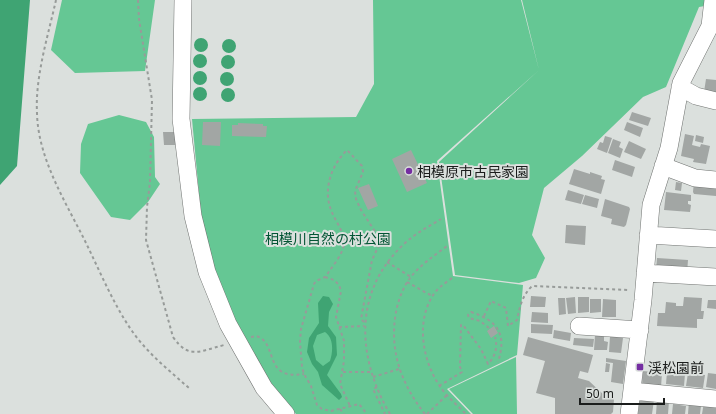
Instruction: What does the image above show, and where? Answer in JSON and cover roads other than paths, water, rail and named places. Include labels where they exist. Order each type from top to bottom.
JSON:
[{"type":"street","points":[[183,0],[181,119],[193,216],[206,272],[228,324],[238,342],[264,388],[286,414]]},
{"type":"street","points":[[629,414],[640,330],[651,205],[670,142],[680,85],[713,22],[713,0]]},
{"type":"street","points":[[680,85],[696,96],[716,101]]},
{"type":"street","points":[[663,166],[695,178],[716,180]]},
{"type":"street","points":[[648,235],[692,232],[716,239]]},
{"type":"street","points":[[645,272],[716,277]]},
{"type":"street","points":[[579,326],[640,330]]},
{"type":"street","points":[[632,391],[716,399]]},
{"type":"place","name":"相模原市古民家園","points":[[409,171]]},
{"type":"place","name":"渓松園前","points":[[640,367]]},
{"type":"park label","name":"相模川自然の村公園","points":[[328,238]]}]
